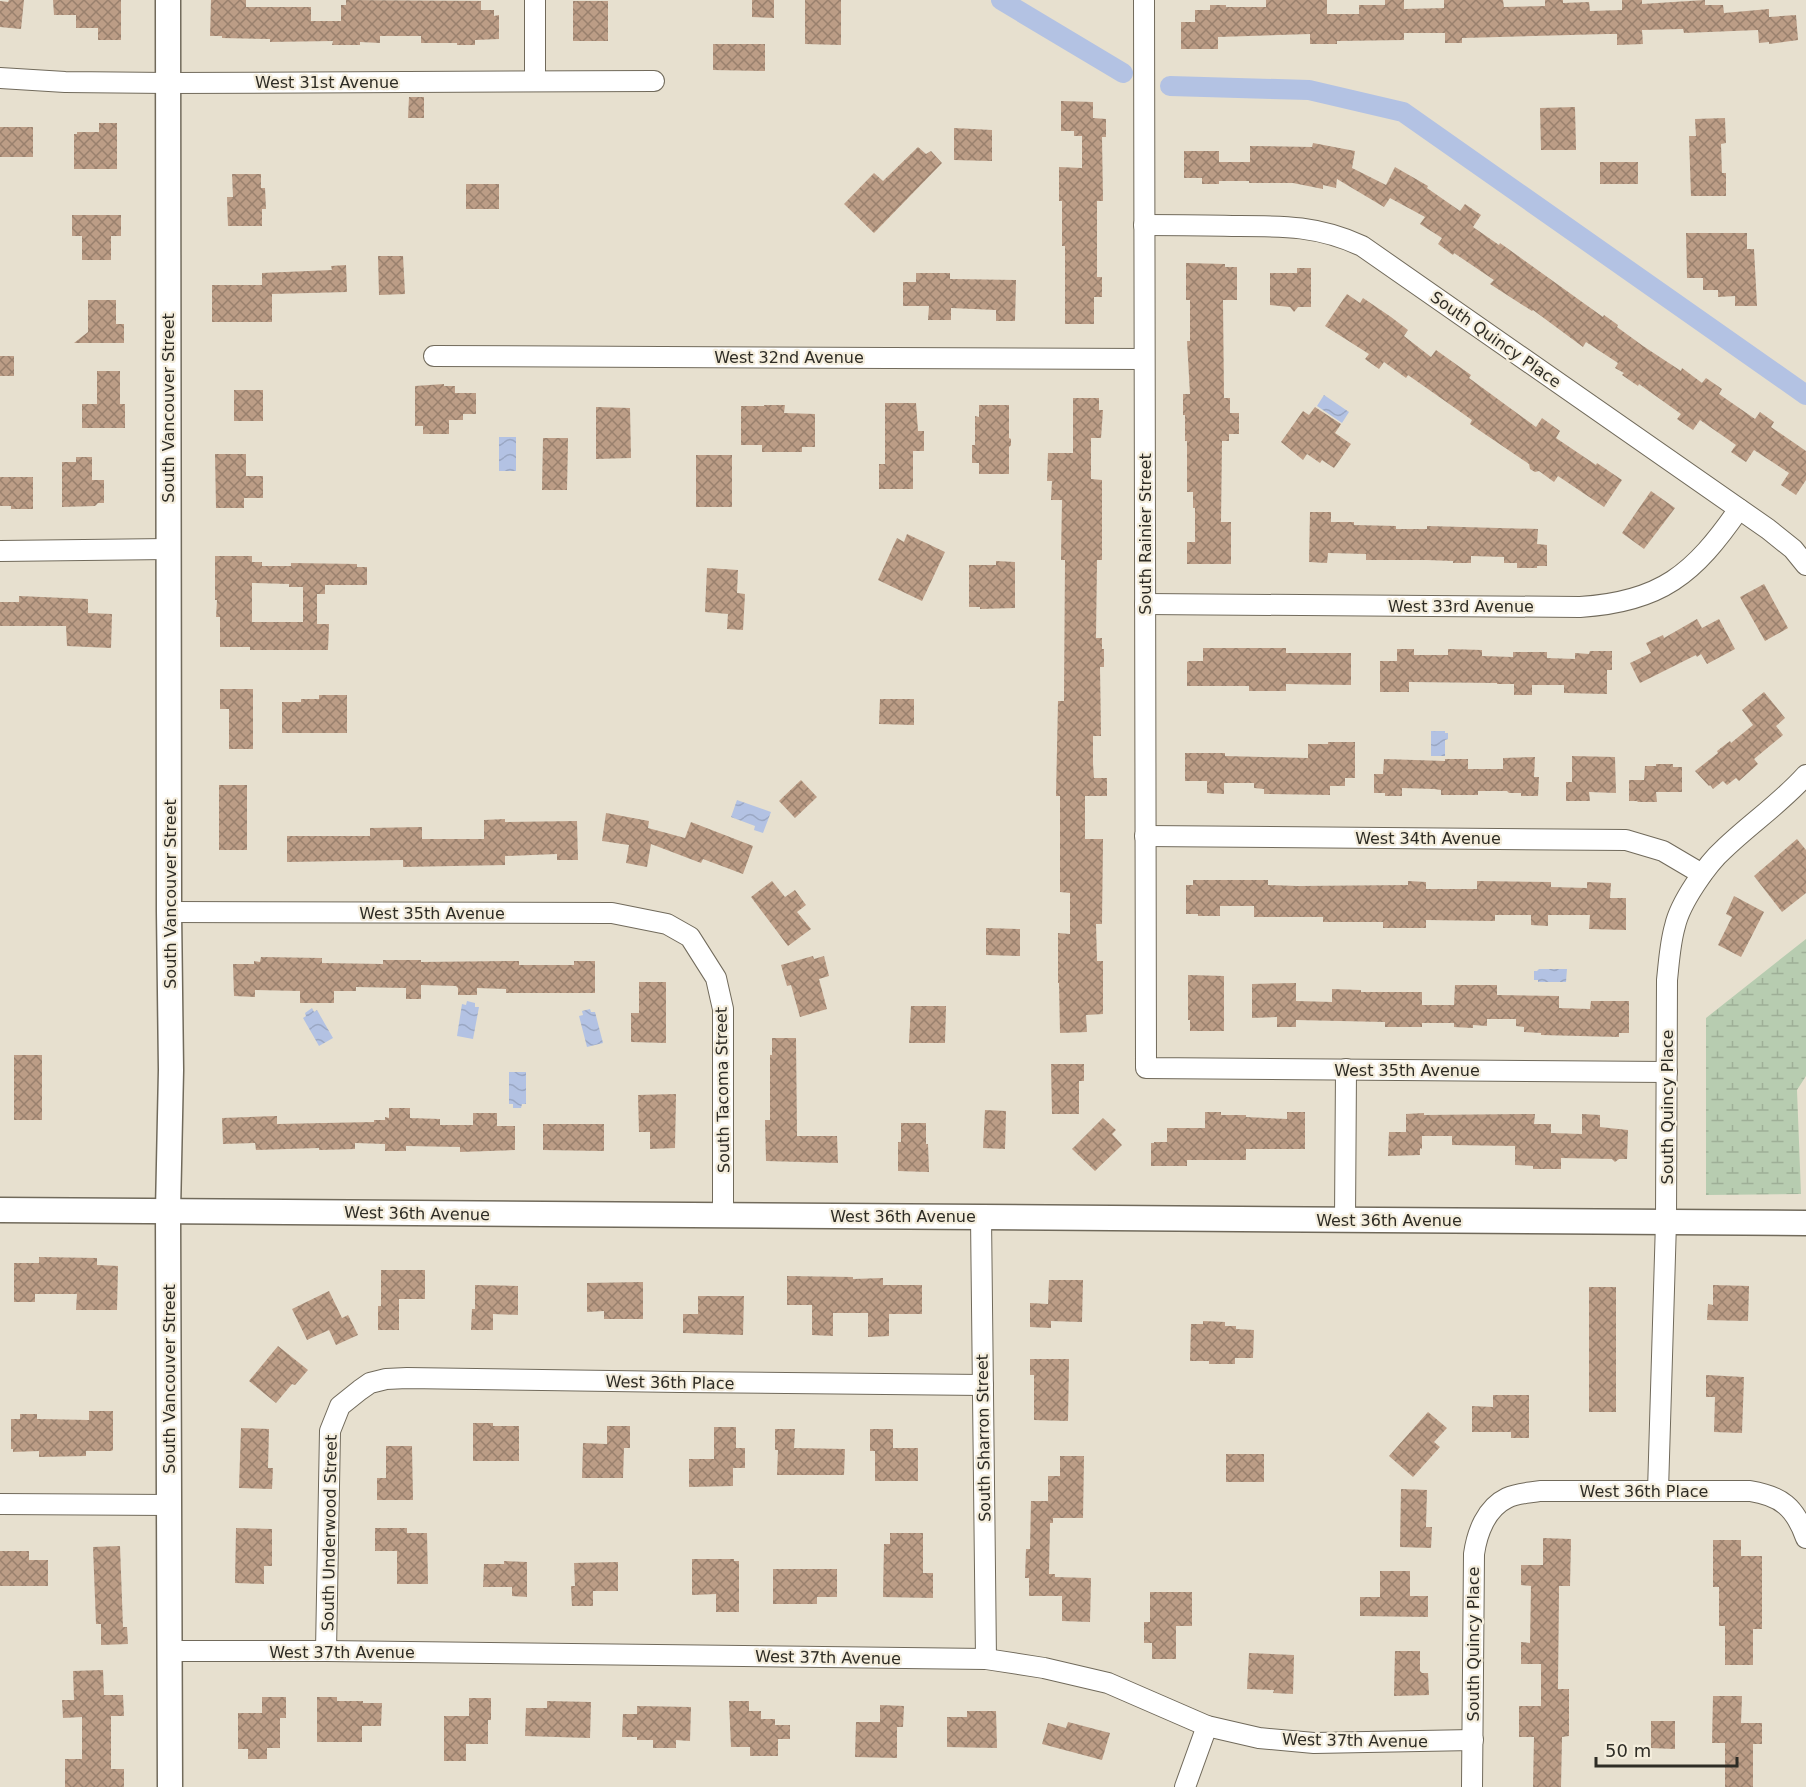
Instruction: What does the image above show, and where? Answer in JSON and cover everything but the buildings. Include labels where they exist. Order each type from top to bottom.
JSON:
[{"type":"street","name":"South Vancouver Street","points":[[168,0],[171,1070],[168,1210],[170,1787]]},
{"type":"street","points":[[535,0],[535,81]]},
{"type":"street","name":"South Rainier Street","points":[[1144,0],[1146,1068]]},
{"type":"street","name":"West 31st Avenue","points":[[0,78],[65,82],[168,83],[654,81]]},
{"type":"street","name":"South Quincy Place","points":[[1144,225],[1284,226],[1315,229],[1341,236],[1362,246],[1768,529],[1792,549],[1806,565]]},
{"type":"street","name":"West 32nd Avenue","points":[[434,356],[1144,358]]},
{"type":"street","name":"West 33rd Avenue","points":[[1145,604],[1605,605],[1628,601],[1657,591],[1694,566],[1709,550],[1739,509]]},
{"type":"street","points":[[0,551],[168,549]]},
{"type":"street","name":"South Quincy Place","points":[[1658,1491],[1666,1222],[1667,980],[1675,923],[1702,874],[1723,849],[1777,805],[1806,775]]},
{"type":"street","name":"West 34th Avenue","points":[[1145,836],[1626,840],[1663,851],[1702,874]]},
{"type":"street","name":"West 35th Avenue","points":[[169,912],[612,913],[667,924],[690,937]]},
{"type":"street","name":"South Tacoma Street","points":[[690,937],[716,978],[723,1009],[723,1216]]},
{"type":"street","name":"West 35th Avenue","points":[[1146,1068],[1667,1072]]},
{"type":"street","points":[[1345,1220],[1346,1070]]},
{"type":"street","name":"West 36th Avenue","points":[[0,1210],[1806,1223]]},
{"type":"street","name":"South Sharron Street","points":[[981,1217],[986,1659]]},
{"type":"street","name":"West 36th Place","points":[[360,1390],[370,1383],[386,1379],[407,1378],[983,1385]]},
{"type":"street","name":"South Underwood Street","points":[[326,1651],[330,1431],[340,1406],[360,1390]]},
{"type":"street","name":"West 36th Place","points":[[1496,1506],[1507,1498],[1540,1491],[1750,1491],[1767,1494],[1781,1500],[1801,1523],[1806,1538]]},
{"type":"street","points":[[0,1504],[169,1505]]},
{"type":"street","name":"South Quincy Place","points":[[1473,1787],[1474,1554],[1476,1539],[1484,1521],[1496,1506]]},
{"type":"street","name":"West 37th Avenue","points":[[169,1651],[986,1659],[1044,1668],[1108,1683],[1207,1726],[1259,1738],[1314,1743],[1473,1740]]},
{"type":"street","points":[[1185,1787],[1207,1726]]},
{"type":"green space","points":[[1806,939],[1806,1076],[1797,1090],[1801,1194],[1706,1195],[1706,1018]]},
{"type":"water","points":[[1324,395],[1349,412],[1342,423],[1317,406]]},
{"type":"water","points":[[499,437],[516,437],[516,471],[499,471]]},
{"type":"water","points":[[1431,731],[1448,733],[1448,739],[1445,740],[1445,756],[1431,756]]},
{"type":"water","points":[[737,800],[771,812],[763,833],[754,830],[755,826],[731,817]]},
{"type":"water","points":[[1567,969],[1566,982],[1538,982],[1534,980],[1534,971]]},
{"type":"water","points":[[467,1001],[479,1007],[473,1039],[457,1036],[462,1004],[466,1005]]},
{"type":"water","points":[[312,1008],[314,1012],[317,1010],[333,1038],[319,1046],[303,1018],[306,1016],[305,1013]]},
{"type":"water","points":[[590,1009],[591,1012],[595,1012],[603,1043],[587,1047],[579,1016],[583,1015],[582,1011]]},
{"type":"water","points":[[509,1072],[526,1072],[526,1104],[522,1104],[521,1108],[513,1108],[513,1104],[509,1104]]},
{"type":"waterway","points":[[1001,0],[1123,73]]},
{"type":"waterway","points":[[1170,86],[1309,90],[1403,112],[1806,395]]}]
